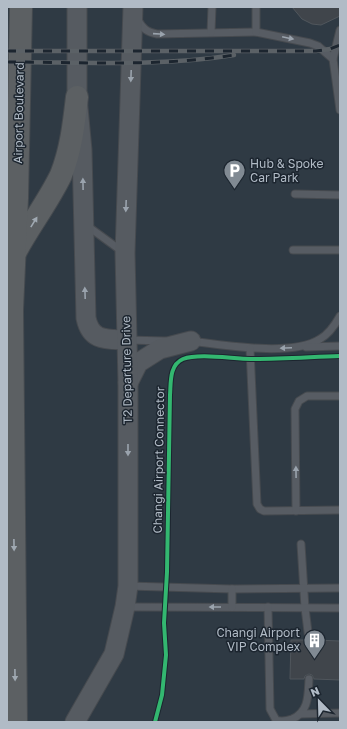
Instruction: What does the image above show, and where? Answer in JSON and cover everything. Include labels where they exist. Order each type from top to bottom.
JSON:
[{"type":"highway","name":"Airport Boulevard","points":[[16,722],[12,310],[17,198],[21,7]]},
{"type":"highway","points":[[7,268],[49,197],[61,173],[73,131],[77,97]]},
{"type":"main road","points":[[77,7],[77,97],[82,150],[86,318],[91,331],[96,336],[101,338],[127,340]]},
{"type":"main road","name":"T2 Departure Drive","points":[[75,722],[114,654],[125,607],[128,586],[128,383],[125,254],[133,8]]},
{"type":"main road","points":[[128,383],[138,363],[160,349],[191,341]]},
{"type":"lane","points":[[212,7],[212,32]]},
{"type":"lane","points":[[256,7],[256,32]]},
{"type":"lane","points":[[133,8],[142,27],[147,32],[157,34],[256,32],[310,43],[318,46],[333,59]]},
{"type":"lane","points":[[340,30],[333,59],[340,110]]},
{"type":"lane","points":[[295,194],[340,195]]},
{"type":"lane","points":[[83,223],[125,254]]},
{"type":"lane","points":[[293,250],[340,250]]},
{"type":"lane","points":[[299,347],[320,340],[334,327],[340,316]]},
{"type":"lane","points":[[127,340],[191,341],[250,349],[340,346]]},
{"type":"lane","points":[[250,349],[257,504],[260,509],[264,511],[340,510]]},
{"type":"lane","points":[[296,511],[295,409],[299,401],[307,396],[340,396]]},
{"type":"lane","points":[[301,544],[303,589],[309,640]]},
{"type":"lane","points":[[128,586],[232,589],[340,588]]},
{"type":"lane","points":[[232,589],[232,607]]},
{"type":"lane","points":[[125,607],[340,608]]},
{"type":"lane","points":[[268,607],[271,712],[274,718],[279,721],[292,719],[300,714],[306,705],[309,679]]},
{"type":"lane","points":[[300,714],[340,713]]},
{"type":"shaded area","points":[[7,7],[340,7],[340,722],[7,722]]},
{"type":"building","points":[[292,7],[340,7],[340,16],[321,25],[312,24],[302,19]]},
{"type":"building","name":"Changi Airport VIP Complex","points":[[291,640],[304,640],[305,643],[309,645],[312,644],[314,640],[340,641],[340,680],[314,679],[312,675],[309,674],[305,676],[304,679],[290,679]]},
{"type":"railway","points":[[7,51],[316,51],[330,49],[340,45]]},
{"type":"railway","points":[[7,62],[149,62],[206,59],[234,55]]},
{"type":"cycle path","name":"Changi Airport Connector","points":[[155,722],[162,695],[166,655],[164,623],[167,572],[170,395],[171,380],[175,365],[183,359],[198,356],[251,359],[340,356]]},
{"type":"place","name":"Hub & Spoke Car Park","points":[[234,190]]},
{"type":"place","name":"Changi Airport VIP Complex","points":[[315,660]]}]
